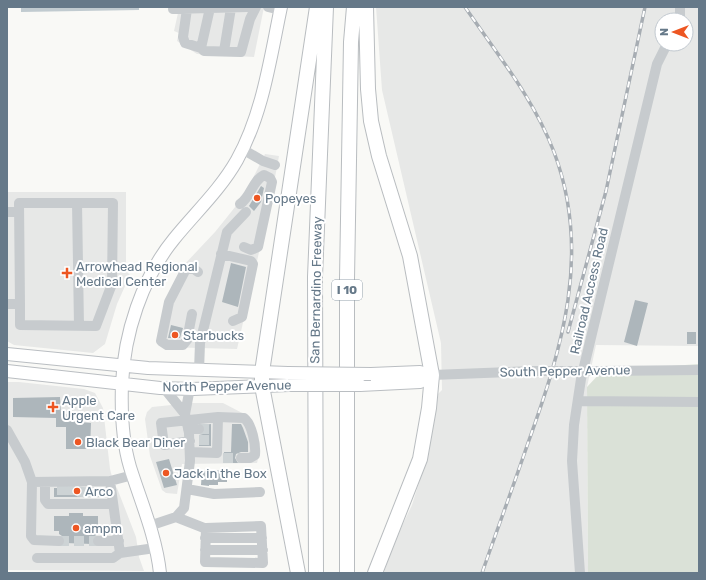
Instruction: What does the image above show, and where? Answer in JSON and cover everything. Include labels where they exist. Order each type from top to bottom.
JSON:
[{"type":"highway","points":[[298,573],[262,386],[262,372],[317,7]]},
{"type":"highway","name":"San Bernardino Freeway","points":[[316,573],[315,277],[326,7]]},
{"type":"highway","name":"I 10","points":[[347,573],[346,286],[354,7]]},
{"type":"highway","points":[[366,7],[368,89],[372,121],[380,156],[410,256],[432,375],[428,420],[420,458],[375,573]]},
{"type":"main road","points":[[160,573],[150,526],[133,475],[123,429],[122,383],[131,328],[142,293],[157,262],[172,240],[218,189],[253,129],[262,97],[276,8]]},
{"type":"main road","name":"North Pepper Avenue","points":[[7,354],[148,368],[199,371],[262,372],[288,379],[328,379]]},
{"type":"main road","name":"North Pepper Avenue","points":[[7,371],[164,388],[193,389],[262,386],[288,379]]},
{"type":"main road","name":"South Pepper Avenue","points":[[328,379],[370,379],[420,372],[432,375]]},
{"type":"street","points":[[173,9],[247,7]]},
{"type":"street","points":[[187,9],[183,38],[185,42],[201,48],[204,51],[241,52],[243,50],[250,19],[256,7]]},
{"type":"street","points":[[201,48],[210,8]]},
{"type":"street","points":[[224,52],[231,8]]},
{"type":"street","name":"Railroad Access Road","points":[[580,573],[572,478],[572,445],[581,379],[657,64],[663,52]]},
{"type":"street","points":[[242,150],[263,162],[274,165]]},
{"type":"street","points":[[199,371],[200,343],[227,232],[243,208],[257,180],[264,175],[270,178],[272,182],[258,246],[251,250],[244,247]]},
{"type":"street","points":[[19,203],[113,203],[112,284],[96,326],[20,325],[19,212],[19,203]]},
{"type":"street","points":[[77,203],[79,326]]},
{"type":"street","points":[[7,212],[19,212]]},
{"type":"street","points":[[221,254],[251,261],[253,264],[242,317],[233,320]]},
{"type":"street","points":[[192,314],[187,340],[183,345],[167,344],[161,340],[168,302],[186,270],[194,269],[198,272]]},
{"type":"street","points":[[7,304],[20,304]]},
{"type":"street","name":"South Pepper Avenue","points":[[432,375],[534,371],[699,370]]},
{"type":"street","points":[[150,526],[176,517],[184,508],[190,452],[193,440],[186,421],[164,388]]},
{"type":"street","points":[[186,421],[189,393],[193,389]]},
{"type":"street","points":[[578,401],[699,402]]},
{"type":"street","points":[[190,452],[220,455],[216,440],[218,417]]},
{"type":"street","points":[[193,440],[164,445],[161,423],[218,417],[244,418],[249,422],[255,455],[250,458],[242,458]]},
{"type":"street","points":[[186,421],[199,429]]},
{"type":"street","points":[[7,430],[25,462],[32,482],[31,536],[34,540],[59,541]]},
{"type":"street","points":[[32,482],[77,483],[110,481],[133,475]]},
{"type":"street","points":[[110,481],[120,553]]},
{"type":"street","points":[[45,482],[45,500],[48,504],[77,501],[113,504]]},
{"type":"street","points":[[187,489],[214,494],[260,492]]},
{"type":"street","points":[[176,517],[206,533],[261,526],[263,563],[205,562],[206,533]]},
{"type":"street","points":[[98,541],[119,541]]},
{"type":"street","points":[[37,558],[113,558],[120,553],[155,548]]},
{"type":"shaded area","points":[[21,7],[139,7],[139,10],[21,12]]},
{"type":"shaded area","points":[[168,7],[264,7],[254,57],[197,54],[177,41],[179,33],[174,31],[178,13],[170,12]]},
{"type":"shaded area","points":[[376,7],[699,7],[699,346],[596,345],[587,387],[588,573],[384,573],[391,549],[412,505],[427,457],[438,394],[442,390],[441,343],[382,90]]},
{"type":"shaded area","points":[[265,154],[279,156],[270,204],[237,349],[162,347],[183,266],[215,232],[244,196]]},
{"type":"shaded area","name":"Arrowhead Regional Medical Center","points":[[7,192],[126,192],[126,271],[130,275],[117,304],[105,344],[93,353],[14,345],[7,341]]},
{"type":"shaded area","points":[[699,364],[699,573],[588,573],[587,387],[602,371]]},
{"type":"shaded area","points":[[7,382],[84,389],[95,393],[103,408],[110,469],[114,485],[117,488],[136,537],[139,557],[144,571],[7,570]]},
{"type":"shaded area","points":[[191,403],[223,403],[248,416],[259,455],[257,463],[182,464],[177,494],[166,493],[162,490],[150,456],[145,419],[147,412],[152,407]]},
{"type":"building","name":"Popeyes","points":[[261,186],[264,188],[261,202],[254,211],[249,206]]},
{"type":"building","points":[[231,263],[246,267],[238,307],[222,302]]},
{"type":"building","points":[[635,300],[648,303],[637,346],[624,342]]},
{"type":"building","points":[[171,325],[183,328],[180,338],[168,338]]},
{"type":"building","points":[[687,332],[696,332],[696,344],[687,344]]},
{"type":"building","points":[[60,397],[61,414],[69,414],[69,421],[91,423],[90,449],[66,449],[66,427],[56,427],[56,418],[13,417],[13,398]]},
{"type":"building","points":[[211,424],[211,446],[199,446],[199,435],[203,434],[205,429],[204,425]]},
{"type":"building","points":[[232,424],[241,424],[248,442],[248,452],[236,454],[235,458],[238,463],[223,463],[224,452],[231,452]]},
{"type":"building","name":"Jack in the Box","points":[[169,459],[177,485],[164,488],[156,462]]},
{"type":"building","points":[[227,470],[227,482],[218,482],[218,485],[201,485],[202,471]]},
{"type":"building","name":"Arco","points":[[54,488],[100,488],[100,497],[54,497]]},
{"type":"building","name":"ampm","points":[[69,513],[83,513],[83,516],[98,516],[98,534],[93,537],[92,544],[65,543],[65,538],[59,534],[59,531],[54,531],[54,516],[69,516]]},
{"type":"tunnel","points":[[199,429],[213,429]]},
{"type":"tunnel","points":[[199,440],[213,440]]},
{"type":"tunnel","points":[[223,458],[241,458]]},
{"type":"tunnel","points":[[62,485],[62,497]]},
{"type":"tunnel","points":[[72,485],[72,497]]},
{"type":"tunnel","points":[[82,497],[83,485]]},
{"type":"tunnel","points":[[92,485],[92,497]]},
{"type":"tunnel","points":[[59,541],[98,541]]},
{"type":"railway","points":[[465,7],[514,77],[546,132],[554,152],[565,190],[571,227],[571,263],[568,300],[552,372],[482,573]]},
{"type":"railway","points":[[568,332],[606,191],[645,7]]},
{"type":"place","name":"Popeyes","points":[[257,198]]},
{"type":"place","name":"Arrowhead Regional Medical Center","points":[[67,273]]},
{"type":"place","name":"Starbucks","points":[[175,335]]},
{"type":"place","name":"Apple Urgent Care","points":[[53,407]]},
{"type":"place","name":"Black Bear Diner","points":[[78,442]]},
{"type":"place","name":"Jack in the Box","points":[[166,473]]},
{"type":"place","name":"Arco","points":[[77,491]]},
{"type":"place","name":"ampm","points":[[76,528]]}]
